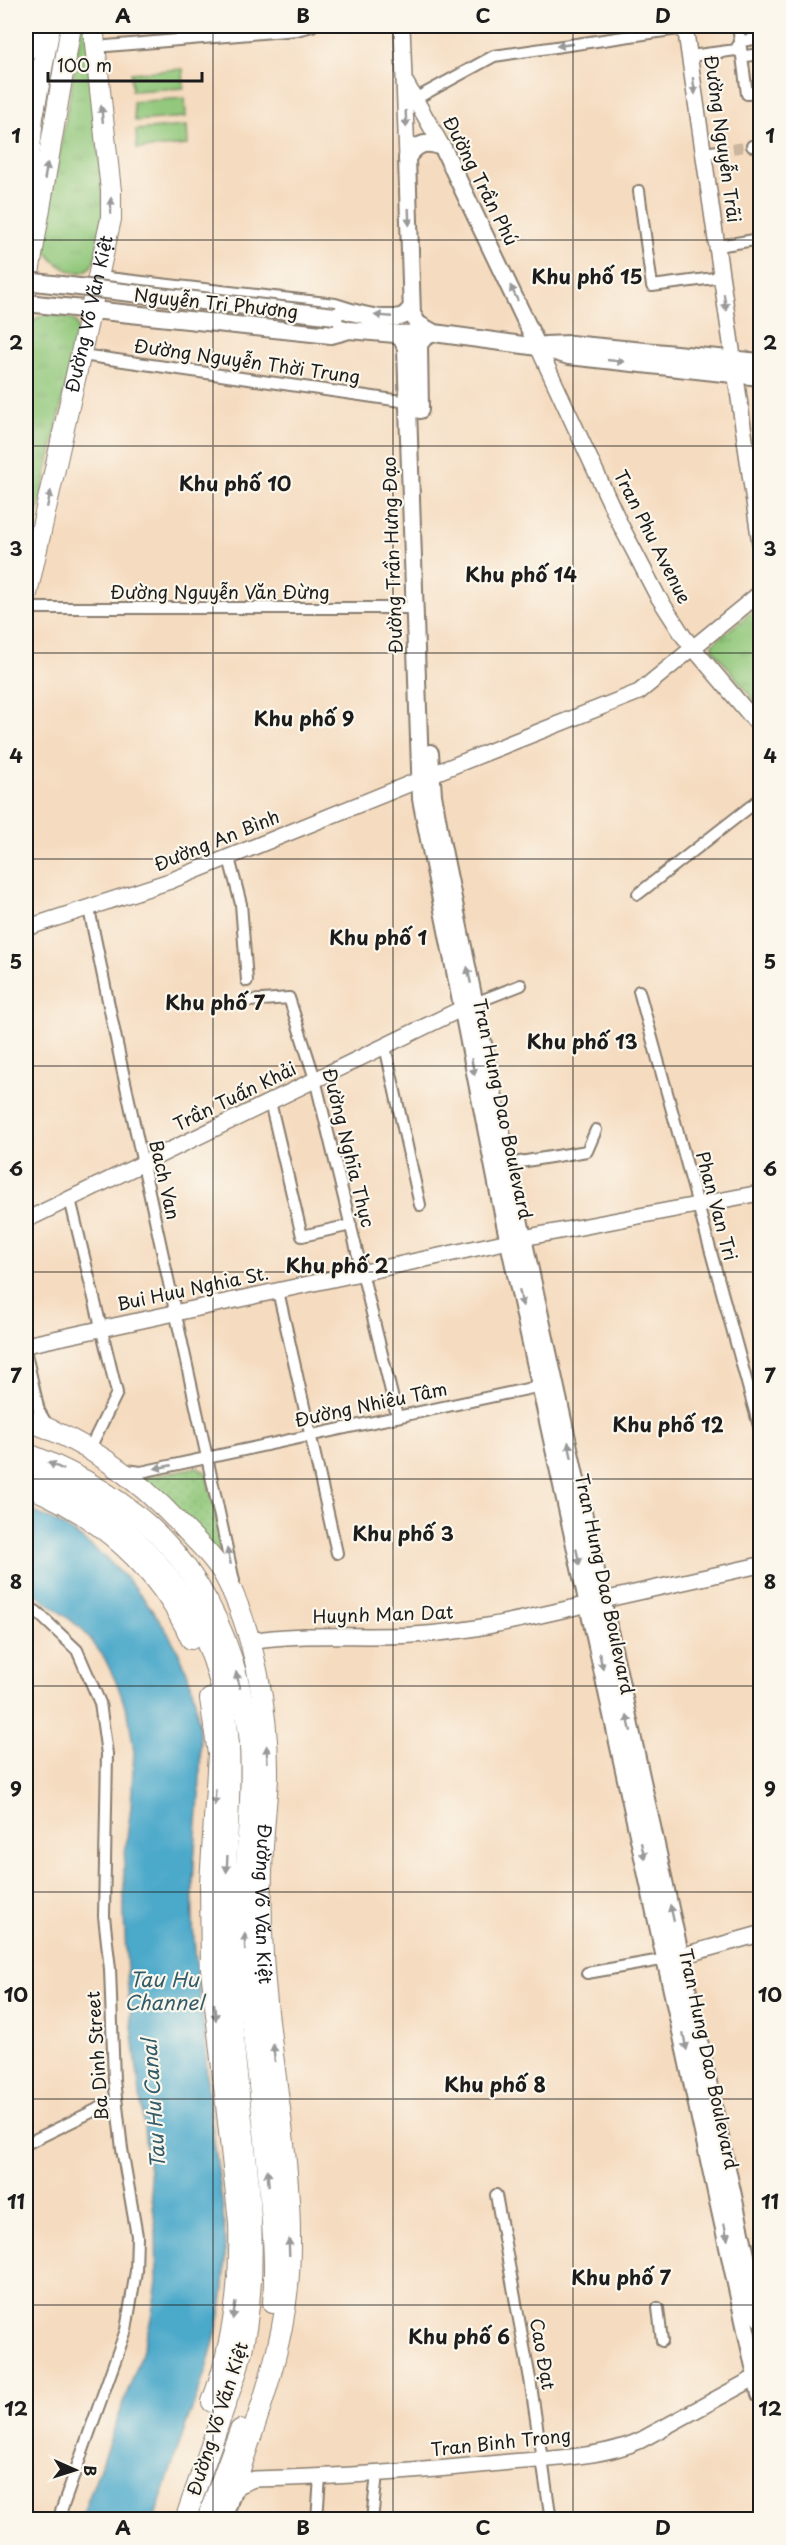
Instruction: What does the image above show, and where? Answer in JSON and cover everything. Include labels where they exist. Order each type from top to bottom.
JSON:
[{"type":"highway","points":[[26,51],[30,26]]},
{"type":"highway","points":[[26,190],[33,117],[50,26]]},
{"type":"highway","points":[[26,292],[71,26]]},
{"type":"highway","name":"Đường Võ Văn Kiệt","points":[[26,598],[99,280],[112,206],[93,26]]},
{"type":"highway","name":"Đường Võ Văn Kiệt","points":[[36,1420],[90,1448],[117,1468],[167,1510],[206,1551],[223,1573],[241,1614],[262,1704],[267,1751],[267,1801],[263,1847],[263,1957],[286,2164],[289,2261],[286,2305],[248,2472],[234,2487]]},
{"type":"highway","name":"Đường Võ Văn Kiệt","points":[[26,1453],[86,1479],[125,1506],[163,1537],[196,1580],[223,1696],[231,1749],[226,1931],[235,2059],[252,2213],[252,2282],[247,2325],[237,2371],[185,2520]]},
{"type":"highway","name":"Đường Võ Văn Kiệt","points":[[26,1470],[77,1496],[139,1541],[174,1583],[247,1715],[250,1745],[245,1878],[245,1955],[266,2143],[275,2281],[272,2312],[253,2393],[207,2520]]},
{"type":"highway","name":"Đường Võ Văn Kiệt","points":[[26,1486],[75,1510],[129,1551],[158,1584],[187,1630],[212,1651],[212,1707],[218,1754],[210,1884],[211,1970],[240,2255],[236,2298],[219,2383],[171,2520]]},
{"type":"highway","points":[[212,1651],[249,1641]]},
{"type":"main road","points":[[434,333],[416,321],[411,308],[407,158],[412,150],[425,143],[443,148]]},
{"type":"main road","name":"Đường Trần Phú","points":[[443,148],[538,347]]},
{"type":"main road","points":[[26,280],[342,321],[395,334],[434,333],[538,347],[569,356],[734,367],[760,362]]},
{"type":"main road","name":"Nguyễn Tri Phương","points":[[99,280],[335,307],[342,321]]},
{"type":"main road","points":[[121,314],[126,283]]},
{"type":"main road","points":[[26,292],[342,321]]},
{"type":"main road","name":"Nguyễn Tri Phương","points":[[26,303],[331,335],[342,321],[400,317],[411,308]]},
{"type":"main road","name":"Đường Trần Hưng Đạo","points":[[425,778],[420,608],[418,349],[421,341],[434,333]]},
{"type":"main road","name":"Đường Trần Hưng Đạo","points":[[395,334],[402,339],[406,348],[420,608]]},
{"type":"main road","points":[[734,367],[760,377]]},
{"type":"main road","name":"Tran Hung Dao Boulevard","points":[[425,778],[468,1006],[516,1240],[727,2200],[759,2375],[760,2394]]},
{"type":"main road","name":"Tran Hung Dao Boulevard","points":[[468,1006],[508,1164],[516,1240]]},
{"type":"main road","name":"Tran Hung Dao Boulevard","points":[[727,2200],[760,2319]]},
{"type":"main road","points":[[223,2520],[234,2487]]},
{"type":"street","points":[[95,47],[297,30],[312,26]]},
{"type":"street","points":[[402,26],[407,158]]},
{"type":"street","points":[[738,26],[739,49],[747,94],[760,92]]},
{"type":"street","points":[[415,99],[494,56],[685,27]]},
{"type":"street","name":"Đường Nguyễn Trãi","points":[[685,27],[711,152],[718,246],[760,543]]},
{"type":"street","points":[[690,56],[739,49],[760,38]]},
{"type":"street","points":[[739,49],[760,54]]},
{"type":"street","name":"Đường Trần Phú","points":[[404,80],[443,148]]},
{"type":"street","points":[[639,191],[652,286],[722,277]]},
{"type":"street","points":[[718,246],[760,239]]},
{"type":"street","name":"Tran Phu Avenue","points":[[538,347],[632,550],[661,602],[694,649],[760,727]]},
{"type":"street","name":"Đường Nguyễn Thời Trung","points":[[81,355],[408,402]]},
{"type":"street","name":"Đường An Bình","points":[[26,928],[89,909],[229,858],[639,692],[760,593]]},
{"type":"street","name":"Đường Nguyễn Văn Đừng","points":[[26,608],[420,608]]},
{"type":"street","points":[[638,894],[760,799]]},
{"type":"street","points":[[229,858],[241,904],[247,981]]},
{"type":"street","name":"Bach Van","points":[[89,909],[241,1614]]},
{"type":"street","points":[[468,1006],[521,985]]},
{"type":"street","name":"Phan Van Tri","points":[[639,991],[760,1430]]},
{"type":"street","name":"Đường Nghĩa Thục","points":[[249,1001],[289,998],[315,1079],[397,1416]]},
{"type":"street","name":"Trần Tuấn Khải","points":[[26,1220],[468,1006]]},
{"type":"street","points":[[385,1046],[420,1205]]},
{"type":"street","points":[[270,1102],[302,1236],[351,1225]]},
{"type":"street","points":[[508,1164],[587,1151],[596,1130]]},
{"type":"street","name":"Bui Huu Nghia St.","points":[[26,1345],[516,1240],[760,1193]]},
{"type":"street","points":[[70,1199],[117,1393],[90,1448]]},
{"type":"street","points":[[278,1291],[337,1553]]},
{"type":"street","points":[[26,1354],[36,1420]]},
{"type":"street","name":"Đường Nhiêu Tâm","points":[[117,1468],[141,1472],[548,1385]]},
{"type":"street","name":"Huynh Man Dat","points":[[249,1641],[274,1638],[413,1635],[461,1631],[760,1565]]},
{"type":"street","name":"Ba Dinh Street","points":[[26,1606],[37,1612],[78,1650],[100,1703],[107,1754],[104,1916],[110,1970],[116,2100],[122,2149],[135,2214],[136,2271],[126,2330],[58,2520]]},
{"type":"street","points":[[587,1973],[674,1958],[760,1934]]},
{"type":"street","points":[[26,2144],[116,2100]]},
{"type":"street","name":"Cao Đạt","points":[[496,2194],[530,2379],[550,2520]]},
{"type":"street","points":[[658,2308],[662,2341]]},
{"type":"street","name":"Tran Binh Trong","points":[[248,2472],[320,2477],[377,2474],[542,2459],[632,2444],[759,2375]]},
{"type":"street","points":[[372,2520],[377,2474]]},
{"type":"street","points":[[317,2520],[320,2477]]},
{"type":"street","points":[[274,2520],[292,2520]]},
{"type":"green space","points":[[82,26],[88,26],[103,200],[95,260],[86,271],[72,272],[58,264],[43,247]]},
{"type":"green space","points":[[183,69],[184,88],[132,91],[131,73]]},
{"type":"green space","points":[[185,98],[186,117],[135,121],[133,102]]},
{"type":"green space","points":[[187,126],[188,145],[137,149],[136,130]]},
{"type":"green space","points":[[46,314],[65,316],[76,322],[78,332],[26,565],[26,349],[33,323]]},
{"type":"green space","points":[[753,611],[758,613],[760,631],[760,708],[713,649],[713,643]]},
{"type":"green space","points":[[197,1467],[207,1473],[227,1567],[138,1479]]},
{"type":"water","name":"Tau Hu Channel","points":[[26,1509],[52,1520],[78,1536],[127,1579],[148,1604],[181,1658],[191,1684],[197,1713],[200,1771],[194,1860],[194,1935],[208,2093],[225,2240],[224,2287],[210,2358],[154,2519],[81,2519],[141,2356],[151,2319],[157,2282],[156,2232],[128,1991],[124,1916],[124,1862],[131,1806],[134,1752],[129,1718],[118,1686],[104,1657],[82,1629],[26,1586]]},
{"type":"tunnel","points":[[718,151],[752,146]]},
{"type":"district","name":"Khu phố 15","points":[[587,277]]},
{"type":"district","name":"Khu phố 10","points":[[235,484]]},
{"type":"district","name":"Khu phố 14","points":[[521,575]]},
{"type":"district","name":"Khu phố 9","points":[[304,719]]},
{"type":"district","name":"Khu phố 1","points":[[378,938]]},
{"type":"district","name":"Khu phố 7","points":[[215,1003]]},
{"type":"district","name":"Khu phố 13","points":[[582,1042]]},
{"type":"district","name":"Khu phố 2","points":[[337,1266]]},
{"type":"district","name":"Khu phố 12","points":[[668,1425]]},
{"type":"district","name":"Khu phố 3","points":[[403,1534]]},
{"type":"district","name":"Khu phố 8","points":[[495,2085]]},
{"type":"district","name":"Khu phố 7","points":[[621,2278]]},
{"type":"district","name":"Khu phố 6","points":[[459,2337]]},
{"type":"water label","name":"Tau Hu Canal","points":[[154,2104]]}]
